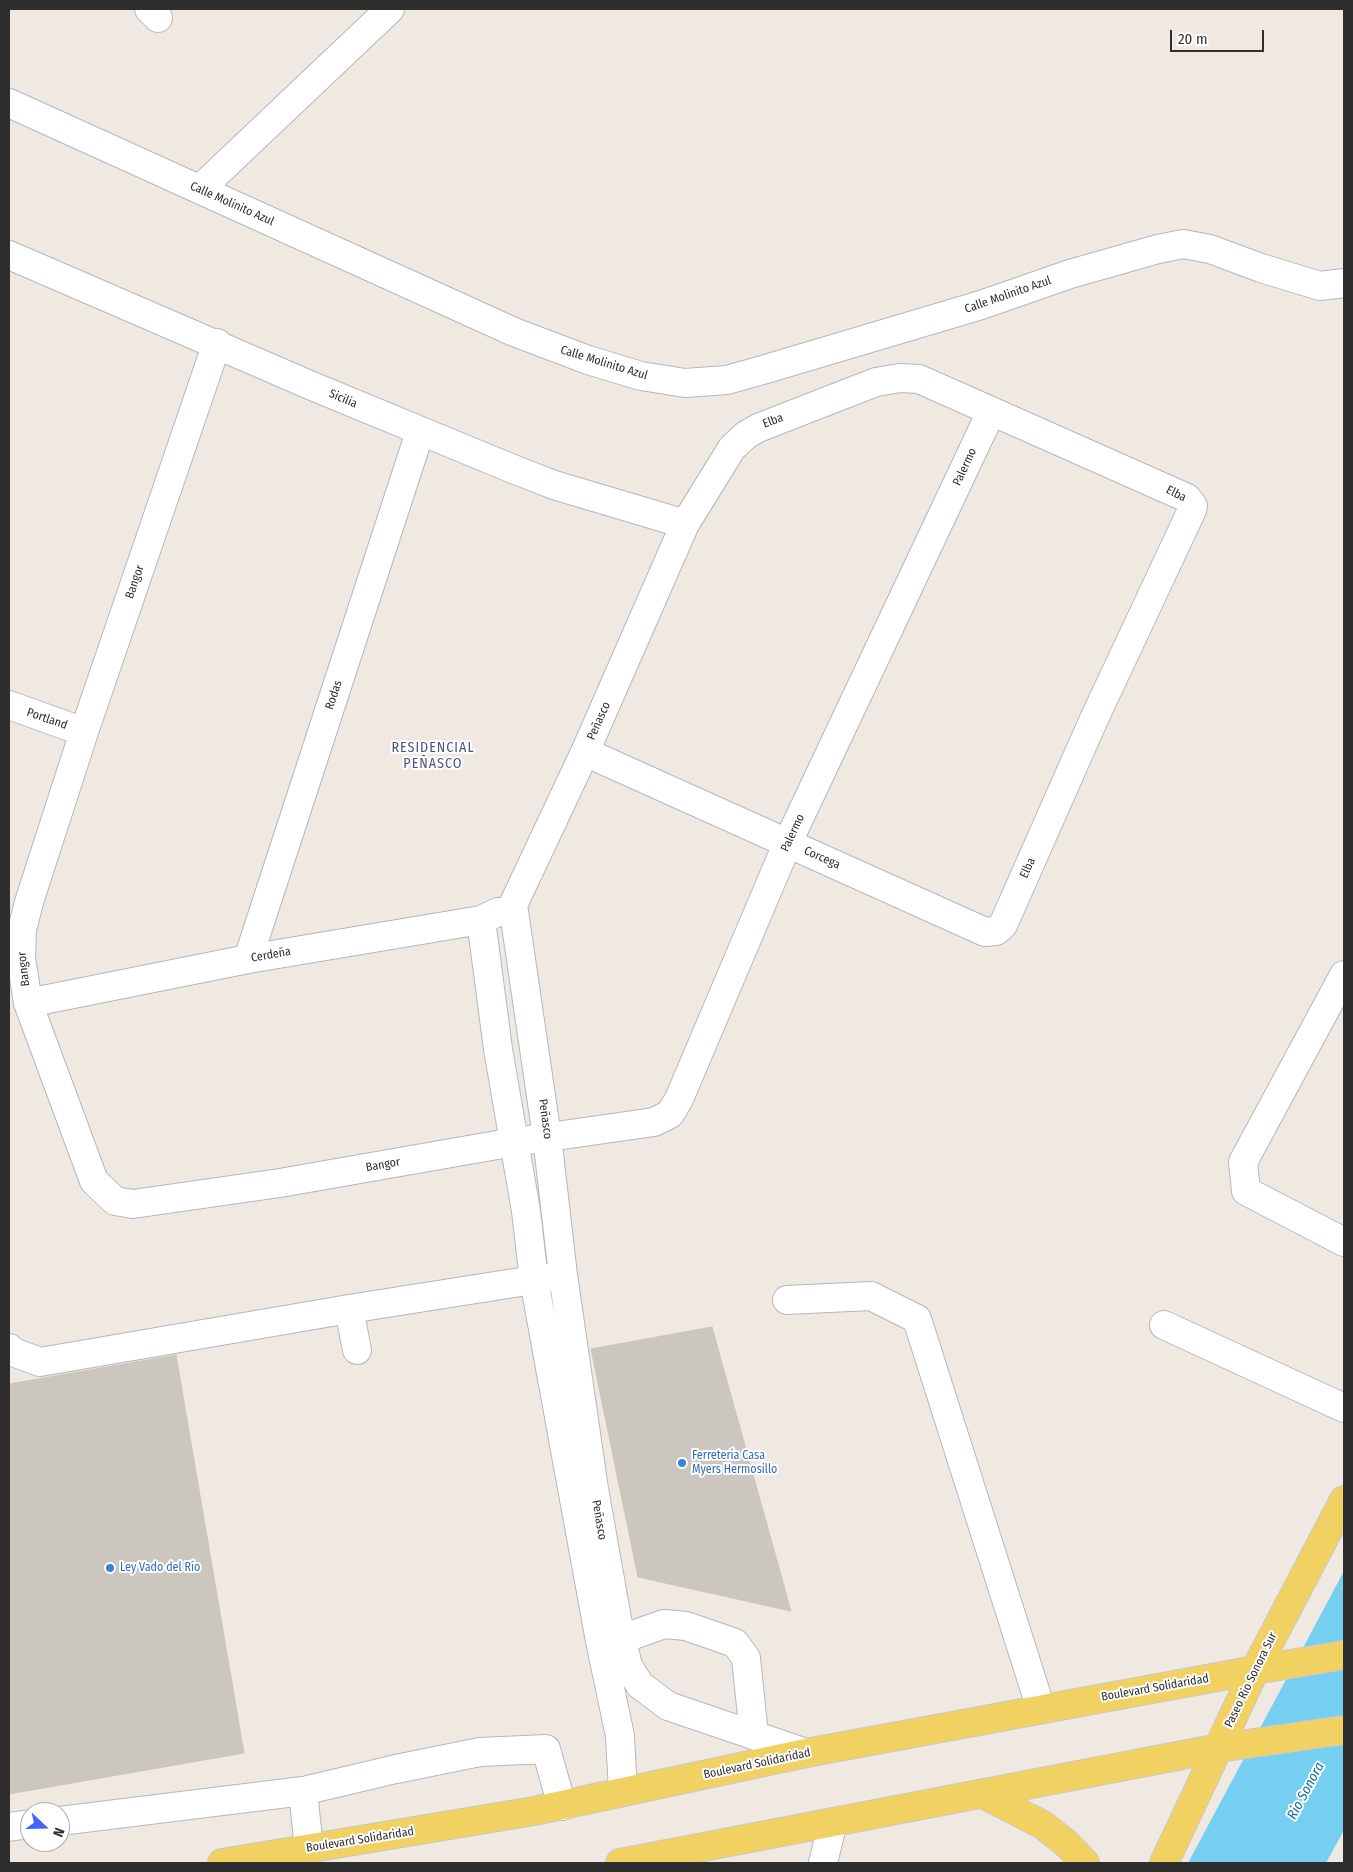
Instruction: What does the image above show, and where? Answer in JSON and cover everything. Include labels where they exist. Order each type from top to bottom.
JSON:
[{"type":"main road","name":"Paseo Rio Sonora Sur","points":[[1164,1863],[1225,1747],[1255,1670],[1344,1500]]},
{"type":"main road","name":"Boulevard Solidaridad","points":[[222,1863],[562,1806],[806,1753],[1344,1655]]},
{"type":"main road","points":[[620,1863],[1225,1747],[1344,1730]]},
{"type":"main road","points":[[983,1794],[1043,1825],[1067,1844],[1085,1863]]},
{"type":"street","points":[[200,189],[390,9]]},
{"type":"street","name":"Calle Molinito Azul","points":[[9,103],[514,332],[588,360],[641,376],[685,383],[727,380],[766,370],[981,305],[1070,274],[1158,249],[1183,244],[1210,249],[1261,268],[1320,286],[1344,283]]},
{"type":"street","name":"Sicilia","points":[[9,255],[420,432],[554,485],[685,524]]},
{"type":"street","name":"Bangor","points":[[217,343],[84,732],[29,902],[22,930],[21,958],[28,1003],[94,1181],[115,1201],[133,1204],[280,1183],[514,1142]]},
{"type":"street","name":"Elba","points":[[758,428],[876,382],[900,378],[919,380],[1187,498],[1193,506],[1094,719],[1003,925]]},
{"type":"street","name":"Palermo","points":[[514,1142],[654,1122],[670,1114],[683,1090],[788,842],[992,412]]},
{"type":"street","name":"Peñasco","points":[[758,428],[746,435],[732,448],[685,524],[585,752],[513,905],[547,1137],[563,1275],[583,1490],[618,1669],[668,1706],[806,1753]]},
{"type":"street","name":"Rodas","points":[[248,959],[420,432]]},
{"type":"street","name":"Portland","points":[[9,705],[84,732]]},
{"type":"street","name":"Corcega","points":[[585,752],[985,932],[996,931],[1003,925]]},
{"type":"street","name":"Cerdeña","points":[[28,1003],[248,959],[481,920],[513,905]]},
{"type":"street","name":"Peñasco","points":[[481,920],[498,1049],[526,1210],[534,1280],[583,1490],[622,1639],[618,1669],[623,1792]]},
{"type":"street","points":[[1344,975],[1243,1162],[1246,1191],[1344,1242]]},
{"type":"street","points":[[9,1348],[13,1352],[40,1362],[349,1309],[563,1275]]},
{"type":"street","points":[[787,1300],[871,1296],[917,1320],[1041,1709]]},
{"type":"street","points":[[349,1309],[357,1350]]},
{"type":"street","points":[[1164,1325],[1344,1408]]},
{"type":"street","points":[[622,1639],[664,1624],[686,1626],[735,1643],[746,1658],[754,1735]]},
{"type":"street","points":[[70,1820],[303,1790],[480,1752],[546,1749],[562,1806]]},
{"type":"street","points":[[303,1790],[309,1849]]},
{"type":"street","points":[[823,1863],[833,1822]]},
{"type":"water","name":"Rio Sonora","points":[[1344,1571],[1344,1830],[1326,1863],[1188,1863]]},
{"type":"building","name":"Ferretería Casa Myers Hermosillo","points":[[712,1327],[791,1611],[638,1577],[591,1349]]},
{"type":"building","name":"Ley Vado del Río","points":[[176,1355],[244,1753],[9,1794],[9,1384]]},
{"type":"place","name":"Ferretería Casa Myers Hermosillo","points":[[682,1463]]},
{"type":"place","name":"Ley Vado del Río","points":[[110,1568]]},
{"type":"district","name":"RESIDENCIAL PEÑASCO","points":[[433,756]]}]
